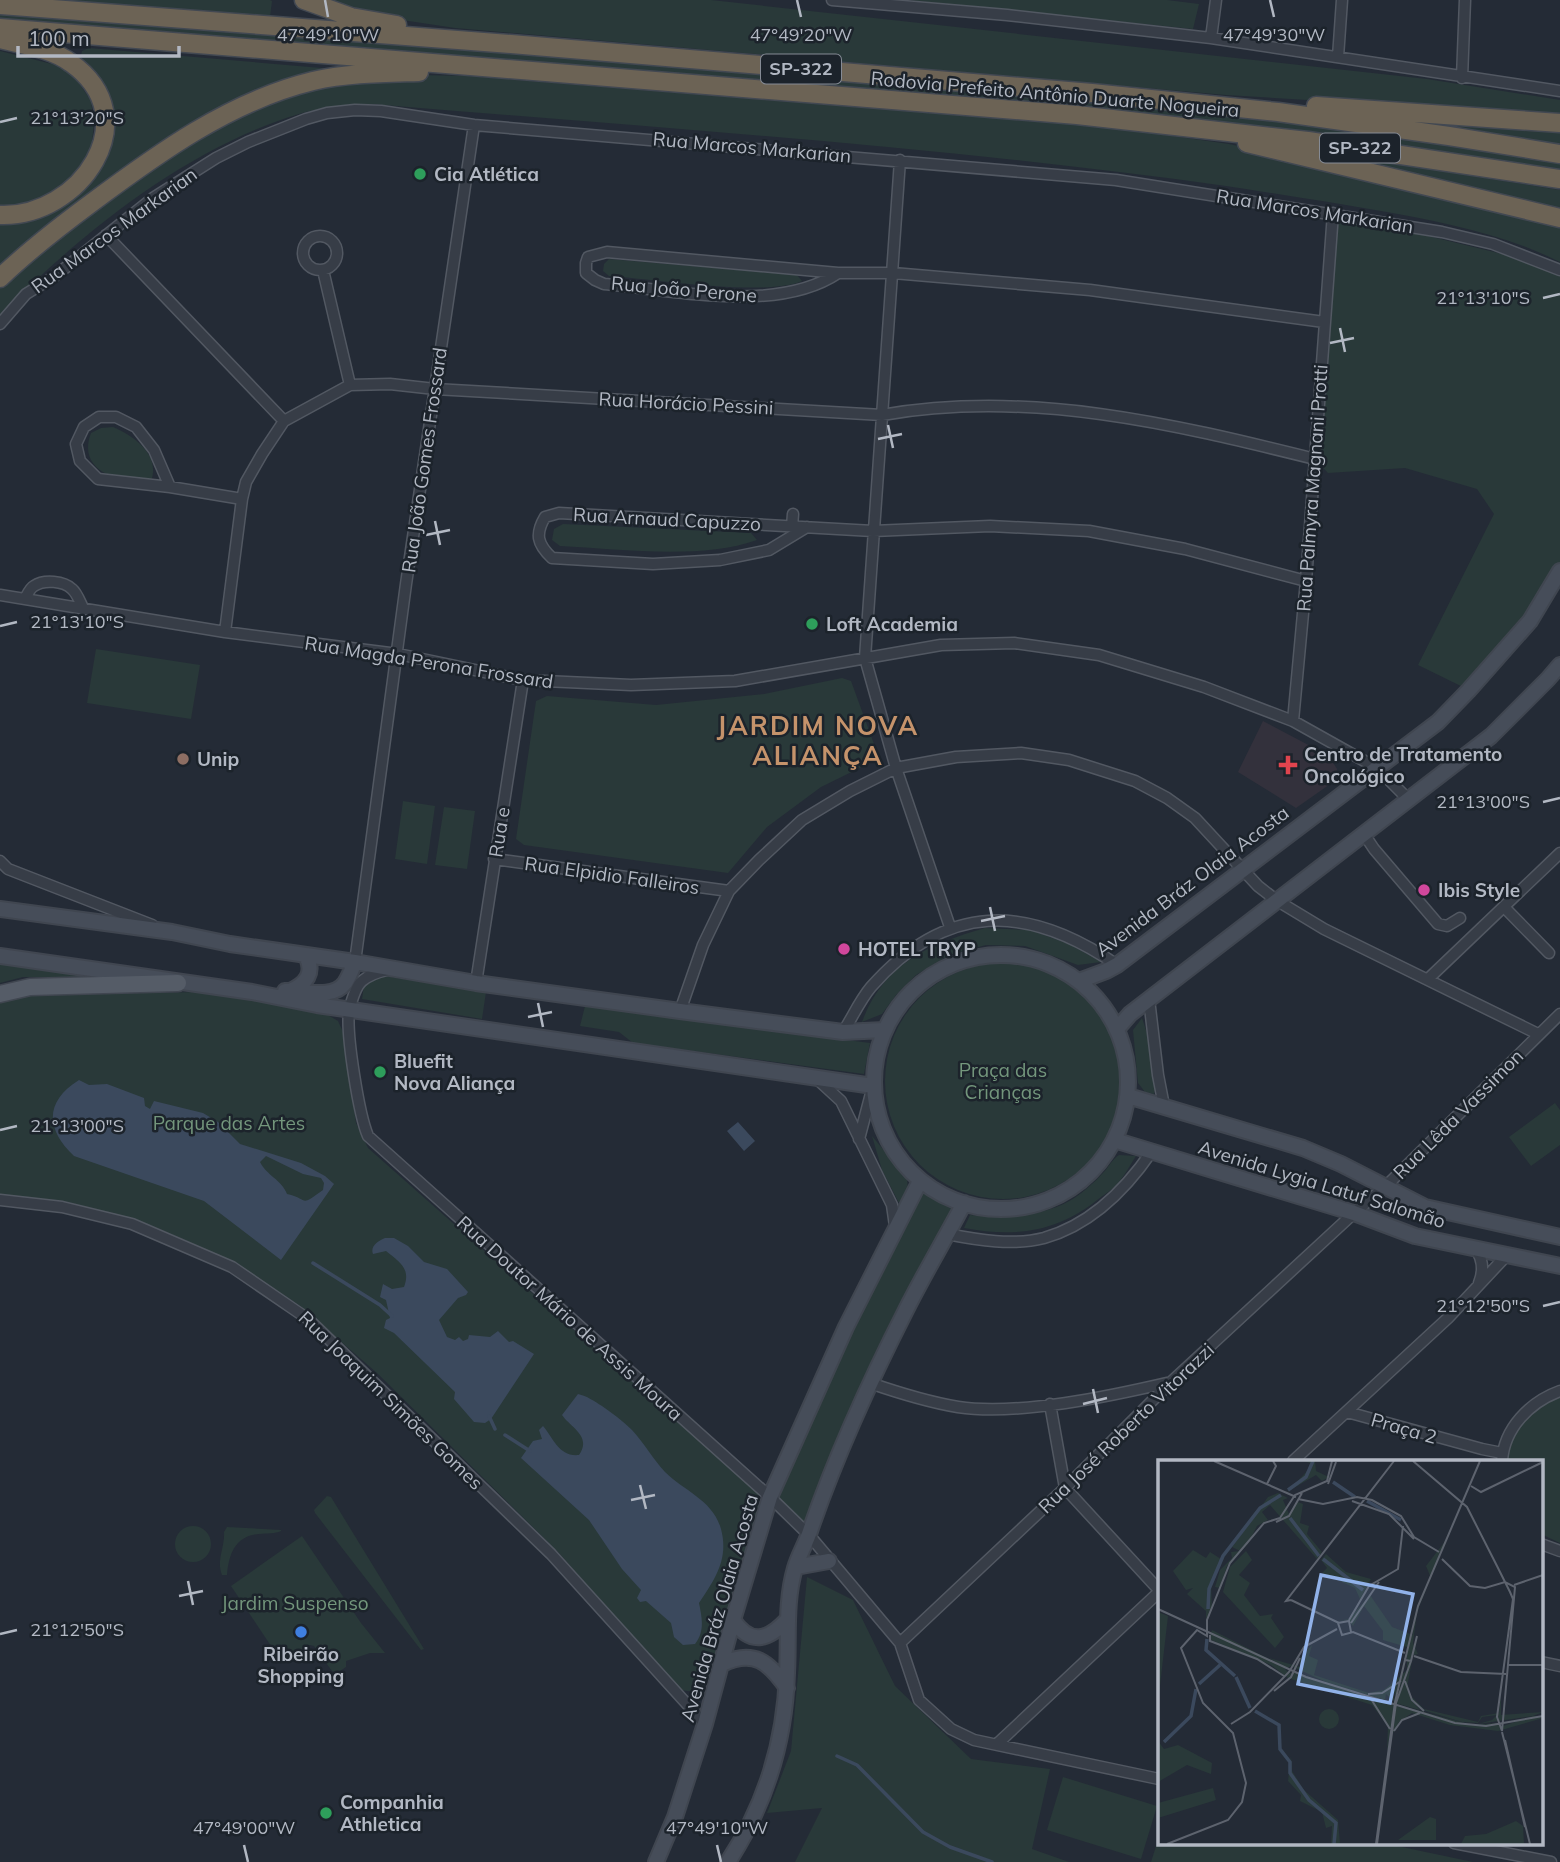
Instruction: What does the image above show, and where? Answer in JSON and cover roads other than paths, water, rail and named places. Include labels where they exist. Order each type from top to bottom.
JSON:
[{"type":"highway","points":[[304,0],[351,17],[511,44]]},
{"type":"highway","name":"Rodovia Prefeito Antônio Duarte Nogueira","points":[[0,5],[511,44],[1164,100],[1380,126],[1560,154]]},
{"type":"highway","name":"Rodovia Prefeito Antônio Duarte Nogueira","points":[[0,28],[991,107],[1158,123],[1308,141],[1560,179]]},
{"type":"highway","points":[[0,39],[44,50],[72,63],[97,93],[103,108],[104,126],[101,147],[93,166],[71,191],[33,212],[0,215]]},
{"type":"highway","points":[[0,278],[78,214],[165,150],[226,115],[264,99],[315,81],[358,75],[518,70]]},
{"type":"highway","points":[[1164,100],[1283,104],[1560,123]]},
{"type":"highway","points":[[1158,123],[1560,218]]},
{"type":"main road","name":"Avenida Bráz Olaia Acosta","points":[[1079,981],[1117,965],[1437,722],[1530,621],[1560,571]]},
{"type":"main road","points":[[1117,1029],[1149,999],[1497,730],[1560,664]]},
{"type":"main road","points":[[0,909],[172,932],[476,984],[680,1012],[843,1032],[884,1030]]},
{"type":"main road","points":[[985,955],[1018,955],[1050,964],[1079,981],[1104,1005],[1117,1029],[1129,1073],[1128,1096],[1121,1126],[1101,1161],[1083,1179],[1062,1193],[1039,1203],[1014,1208],[989,1208],[964,1203],[949,1198],[920,1181],[901,1161],[886,1138],[877,1113],[873,1086],[875,1058],[884,1030],[896,1009],[912,990],[931,975],[953,964],[985,955]]},
{"type":"main road","points":[[0,956],[873,1086]]},
{"type":"main road","points":[[290,991],[301,986],[309,975],[306,956]]},
{"type":"main road","points":[[252,992],[324,992],[338,989],[344,985],[355,962]]},
{"type":"main road","points":[[0,994],[30,988],[178,983]]},
{"type":"main road","name":"Avenida Lygia Latuf Salomão","points":[[1128,1096],[1303,1148],[1436,1211],[1560,1237]]},
{"type":"main road","name":"Avenida Lygia Latuf Salomão","points":[[1114,1140],[1353,1213],[1407,1234],[1560,1266]]},
{"type":"main road","name":"Avenida Bráz Olaia Acosta","points":[[656,1862],[675,1817],[705,1724],[733,1620],[771,1497],[846,1327],[920,1181]]},
{"type":"main road","points":[[728,1862],[752,1823],[773,1765],[787,1688],[787,1620],[796,1567],[829,1478],[870,1383],[906,1308],[964,1203]]},
{"type":"main road","points":[[1527,1259],[1540,1272],[1560,1276]]},
{"type":"main road","points":[[796,1567],[829,1561]]},
{"type":"main road","points":[[733,1620],[746,1633],[762,1637],[776,1631],[787,1620]]},
{"type":"main road","points":[[722,1664],[743,1657],[753,1658],[772,1670],[787,1688]]},
{"type":"street","points":[[832,0],[1007,15],[1211,38],[1560,91]]},
{"type":"street","points":[[1211,38],[1216,0]]},
{"type":"street","points":[[1338,57],[1342,0]]},
{"type":"street","points":[[1462,78],[1465,0]]},
{"type":"street","name":"Rua Marcos Markarian","points":[[0,324],[26,294],[55,276],[153,198],[216,158],[306,119],[327,113],[355,110],[381,111],[474,125],[1116,180],[1442,232],[1493,244],[1560,270]]},
{"type":"street","name":"Rua João Gomes Frossard","points":[[355,962],[474,125]]},
{"type":"street","points":[[900,160],[865,658],[896,768],[950,927]]},
{"type":"street","name":"Rua Palmyra Magnani Protti","points":[[1293,721],[1333,213]]},
{"type":"street","points":[[106,235],[284,421]]},
{"type":"street","name":"Rua João Perone","points":[[838,273],[826,281],[802,290],[774,295],[733,296],[604,284],[586,273],[586,263],[588,257],[607,252],[838,273],[892,274],[1090,290],[1324,322]]},
{"type":"street","points":[[323,270],[350,385]]},
{"type":"street","name":"Rua Horácio Pessini","points":[[225,632],[246,482],[284,421],[350,385],[390,384],[435,389],[882,415],[924,407],[966,405],[1061,408],[1162,423],[1315,459]]},
{"type":"street","points":[[170,487],[154,450],[136,427],[116,417],[99,417],[84,427],[76,444],[80,461],[98,479],[242,499]]},
{"type":"street","name":"Rua Arnaud Capuzzo","points":[[807,527],[769,550],[720,560],[653,564],[552,558],[542,549],[538,539],[539,528],[545,517],[559,513],[792,527],[807,527],[873,531],[990,526],[1089,531],[1185,549],[1306,581]]},
{"type":"street","points":[[792,527],[793,514]]},
{"type":"street","points":[[25,599],[33,586],[43,582],[58,582],[75,591],[83,608]]},
{"type":"street","name":"Rua Magda Perona Frossard","points":[[0,595],[225,632],[398,654],[523,680],[631,685],[735,681],[941,645],[1014,643],[1099,655],[1204,687],[1293,721],[1377,768],[1409,800]]},
{"type":"street","name":"Rua e","points":[[476,984],[523,680]]},
{"type":"street","points":[[680,1012],[703,945],[729,891],[802,820],[850,791],[896,768],[956,757],[1021,753],[1069,760],[1135,781],[1167,798],[1195,818],[1258,886],[1276,900],[1324,929],[1538,1034]]},
{"type":"street","points":[[1364,834],[1438,925],[1447,926],[1460,918]]},
{"type":"street","points":[[1428,979],[1560,853]]},
{"type":"street","name":"Rua Elpidio Falleiros","points":[[494,859],[729,891]]},
{"type":"street","points":[[0,861],[8,869],[172,932]]},
{"type":"street","points":[[1504,907],[1549,953]]},
{"type":"street","points":[[843,1032],[869,989],[906,952],[950,927],[989,921],[1024,921],[1066,934],[1117,965]]},
{"type":"street","points":[[349,1009],[360,982],[375,973],[391,969]]},
{"type":"street","points":[[1149,999],[1164,1107]]},
{"type":"street","name":"Rua Doutor Mário de Assis Moura","points":[[349,1009],[361,1116],[368,1136],[771,1497],[809,1535],[900,1643]]},
{"type":"street","name":"Rua Lêda Vassimon","points":[[1353,1213],[1385,1187],[1560,1014]]},
{"type":"street","points":[[816,1078],[841,1101],[892,1205],[895,1226]]},
{"type":"street","points":[[859,1139],[873,1086]]},
{"type":"street","points":[[947,1234],[1007,1242],[1044,1238],[1083,1221],[1118,1194],[1152,1151]]},
{"type":"street","name":"Rua Joaquim Simões Gomes","points":[[0,1200],[62,1207],[132,1224],[232,1267],[308,1319],[551,1554],[705,1724]]},
{"type":"street","name":"Rua José Roberto Vitorazzi","points":[[900,1643],[1065,1488],[1171,1382],[1353,1213]]},
{"type":"street","points":[[1476,1249],[1482,1266],[1482,1276],[1476,1290]]},
{"type":"street","points":[[1294,1460],[1476,1290],[1507,1255]]},
{"type":"street","points":[[870,1383],[914,1398],[960,1408],[1004,1409],[1121,1393],[1171,1382]]},
{"type":"street","points":[[1502,1457],[1511,1430],[1525,1411],[1545,1397],[1560,1391]]},
{"type":"street","points":[[1051,1404],[1065,1488],[1158,1590]]},
{"type":"street","name":"Praça 2","points":[[1347,1412],[1502,1457]]},
{"type":"street","points":[[1542,1544],[1560,1552]]},
{"type":"street","points":[[997,1744],[1158,1592]]},
{"type":"street","points":[[900,1643],[919,1700],[951,1730],[974,1740],[1158,1779]]},
{"type":"street","points":[[1542,1662],[1560,1666]]},
{"type":"street","points":[[1459,1844],[1550,1862]]},
{"type":"water","points":[[79,1080],[89,1085],[107,1084],[144,1098],[145,1106],[150,1109],[154,1101],[203,1113],[218,1122],[240,1144],[301,1163],[334,1184],[281,1260],[204,1201],[74,1156],[58,1136],[53,1116],[55,1106],[68,1088]],"holes":[[[266,1156],[303,1174],[321,1178],[324,1183],[323,1190],[304,1201],[287,1194],[260,1162]]]},
{"type":"water","points":[[738,1122],[755,1141],[744,1151],[727,1131]]},
{"type":"water","points":[[394,1238],[408,1246],[424,1262],[447,1269],[468,1292],[458,1298],[439,1320],[447,1337],[455,1340],[459,1337],[463,1341],[468,1339],[469,1335],[490,1337],[498,1331],[509,1342],[513,1341],[534,1354],[491,1419],[485,1423],[474,1422],[454,1399],[455,1392],[394,1333],[384,1328],[386,1320],[390,1318],[386,1300],[380,1297],[383,1284],[392,1289],[404,1287],[406,1281],[400,1262],[386,1251],[373,1254],[377,1242]]},
{"type":"water","points":[[578,1394],[602,1406],[629,1427],[665,1472],[705,1503],[717,1519],[723,1540],[722,1559],[715,1577],[699,1603],[702,1619],[695,1644],[683,1645],[674,1637],[671,1623],[646,1601],[640,1602],[637,1598],[641,1590],[622,1569],[589,1520],[521,1458],[533,1441],[542,1439],[539,1430],[543,1426],[562,1450],[579,1455],[582,1437],[562,1415]]},
{"type":"waterway","points":[[313,1263],[380,1305],[392,1316]]},
{"type":"waterway","points":[[489,1416],[495,1429]]},
{"type":"waterway","points":[[505,1435],[530,1451]]},
{"type":"waterway","points":[[837,1756],[857,1765],[923,1832],[950,1847],[992,1862]]},
{"type":"place","name":"Cia Atlética","points":[[420,174]]},
{"type":"place","name":"Loft Academia","points":[[812,624]]},
{"type":"place","name":"Unip","points":[[183,759]]},
{"type":"place","name":"Centro de Tratamento Oncológico","points":[[1288,765]]},
{"type":"place","name":"Ibis Style","points":[[1424,890]]},
{"type":"place","name":"HOTEL TRYP","points":[[844,949]]},
{"type":"place","name":"Bluefit Nova Aliança","points":[[380,1072]]},
{"type":"place","name":"Ribeirão Shopping","points":[[301,1632]]},
{"type":"place","name":"Companhia Athletica","points":[[326,1813]]},
{"type":"district","name":"JARDIM NOVA ALIANÇA","points":[[818,741]]},
{"type":"park label","name":"Praça das Crianças","points":[[1003,1081]]},
{"type":"park label","name":"Parque das Artes","points":[[229,1123]]},
{"type":"park label","name":"Jardim Suspenso","points":[[295,1603]]}]
